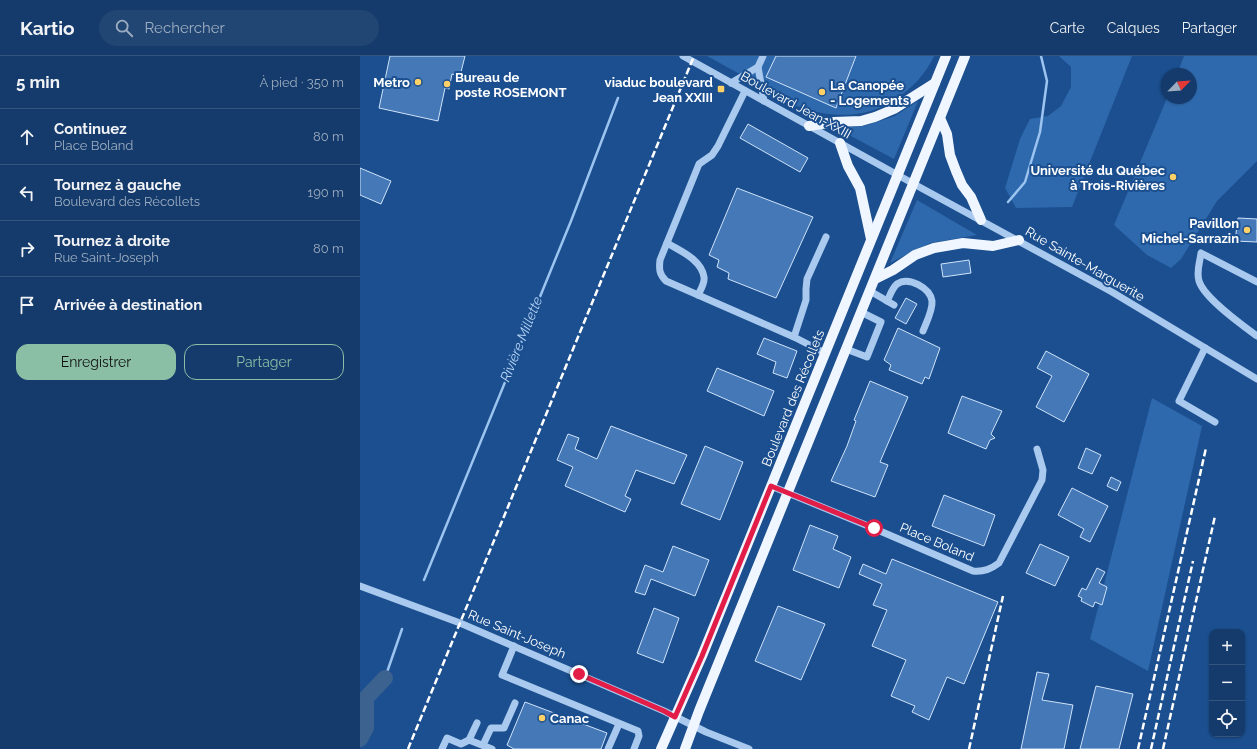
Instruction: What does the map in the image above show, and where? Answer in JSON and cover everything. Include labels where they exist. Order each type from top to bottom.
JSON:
[{"type":"main road","name":"Boulevard des Récollets","points":[[661,749],[702,656],[946,56]]},
{"type":"main road","points":[[685,749],[965,56]]},
{"type":"main road","points":[[809,126],[875,117],[894,109],[935,83]]},
{"type":"main road","points":[[940,118],[947,134],[950,155],[956,172],[971,198],[981,220]]},
{"type":"main road","points":[[840,143],[848,166],[860,188],[872,239]]},
{"type":"main road","points":[[875,279],[893,270],[915,255],[934,248],[956,244],[976,243],[993,246],[1019,240]]},
{"type":"street","name":"Boulevard Jean-XXIII","points":[[683,56],[898,175]]},
{"type":"street","points":[[763,56],[758,67],[764,102]]},
{"type":"street","points":[[731,83],[758,67]]},
{"type":"street","points":[[745,91],[718,146],[712,155],[699,164],[660,260],[659,268],[661,276],[666,281],[794,336],[825,353]]},
{"type":"street","name":"Rue Sainte-Marguerite","points":[[898,175],[1112,292],[1257,379]]},
{"type":"street","points":[[794,336],[806,300],[807,279],[826,237]]},
{"type":"street","points":[[667,243],[696,261],[701,269],[704,277],[703,284],[698,295]]},
{"type":"street","points":[[1257,282],[1202,253],[1198,272],[1199,282],[1219,306],[1257,336]]},
{"type":"street","points":[[887,301],[894,287],[898,284],[905,282],[924,287],[930,296],[932,304],[923,331]]},
{"type":"street","points":[[870,290],[894,305]]},
{"type":"street","points":[[846,349],[867,357],[881,322],[861,312]]},
{"type":"street","points":[[1204,348],[1179,401],[1215,422]]},
{"type":"street","name":"Place Boland","points":[[771,486],[874,528],[973,571],[982,572],[994,567],[1000,562],[1042,480],[1043,470],[1037,449]]},
{"type":"street","name":"Rue Saint-Joseph","points":[[360,586],[460,623],[627,694],[706,732],[749,749]]},
{"type":"street","points":[[514,646],[502,675],[638,731],[639,736],[634,749]]},
{"type":"street","points":[[483,745],[491,728],[504,728],[515,703]]},
{"type":"street","points":[[446,748],[447,738],[461,744],[469,740],[477,723]]},
{"type":"street","points":[[608,749],[619,724]]},
{"type":"street","points":[[469,740],[492,749]]},
{"type":"shaded area","points":[[707,56],[934,56],[927,69],[918,80],[896,99],[874,110],[850,115],[837,115],[812,111],[795,105]]},
{"type":"shaded area","points":[[1059,56],[1132,56],[1072,207],[1016,208],[1005,188],[1020,139],[1030,119],[1048,116],[1061,106],[1071,87],[1071,67]]},
{"type":"shaded area","points":[[1184,56],[1257,56],[1257,161],[1217,201],[1181,259],[1171,268],[1147,255],[1114,225],[1164,104],[1197,104],[1197,68],[1179,68]]},
{"type":"shaded area","points":[[918,101],[894,159],[836,128],[864,126],[895,116]]},
{"type":"shaded area","points":[[917,200],[977,235],[930,243],[890,263]]},
{"type":"shaded area","points":[[1152,398],[1202,426],[1148,671],[1090,639]]},
{"type":"building","name":"Metro","points":[[390,56],[465,56],[460,76],[452,74],[449,89],[445,88],[438,121],[379,108]]},
{"type":"building","name":"La Canopée - Logements","points":[[776,56],[856,56],[836,108],[766,77]]},
{"type":"building","points":[[748,124],[808,158],[800,172],[740,138]]},
{"type":"building","points":[[360,168],[391,181],[381,204],[360,195]]},
{"type":"building","points":[[737,188],[813,217],[776,298],[728,279],[729,273],[717,267],[719,260],[709,255]]},
{"type":"building","name":"Pavillon Michel-Sarrazin","points":[[1238,218],[1257,219],[1257,242],[1235,241]]},
{"type":"building","points":[[969,260],[971,273],[943,277],[941,264]]},
{"type":"building","points":[[906,298],[917,304],[906,324],[895,318]]},
{"type":"building","points":[[898,328],[940,348],[929,379],[925,377],[922,384],[889,370],[891,365],[884,360]]},
{"type":"building","points":[[764,338],[797,351],[787,378],[773,373],[776,362],[757,354]]},
{"type":"building","points":[[1046,351],[1089,374],[1064,422],[1036,407],[1052,376],[1037,368]]},
{"type":"building","points":[[717,368],[774,391],[764,416],[707,391]]},
{"type":"building","points":[[870,381],[908,397],[880,462],[888,465],[875,497],[831,481],[847,446],[856,421],[854,420]]},
{"type":"building","points":[[962,396],[1002,411],[991,434],[995,438],[990,440],[986,449],[948,433]]},
{"type":"building","points":[[611,426],[687,455],[674,484],[636,470],[625,496],[631,499],[625,512],[565,486],[573,467],[557,460],[568,434],[579,438],[575,449],[597,459]]},
{"type":"building","points":[[705,446],[743,462],[720,520],[681,504]]},
{"type":"building","points":[[1086,448],[1101,455],[1092,474],[1078,468]]},
{"type":"building","points":[[1111,477],[1121,482],[1117,491],[1107,486]]},
{"type":"building","points":[[1072,488],[1108,506],[1090,542],[1080,537],[1084,529],[1058,515]]},
{"type":"building","points":[[944,495],[995,515],[984,546],[932,526]]},
{"type":"building","points":[[810,525],[838,536],[833,549],[851,557],[839,588],[793,570]]},
{"type":"building","points":[[1040,544],[1069,557],[1055,586],[1026,573]]},
{"type":"building","points":[[673,546],[709,560],[695,596],[651,579],[645,595],[635,592],[645,565],[663,572]]},
{"type":"building","points":[[892,559],[998,602],[964,684],[947,677],[929,720],[912,712],[915,706],[891,696],[906,660],[872,646],[887,610],[873,605],[882,584],[859,574],[863,564],[886,574]]},
{"type":"building","points":[[1097,568],[1105,572],[1099,583],[1107,587],[1102,605],[1095,602],[1093,607],[1081,601],[1082,598],[1078,596],[1082,588],[1086,590]]},
{"type":"building","points":[[778,606],[825,624],[801,680],[755,661]]},
{"type":"building","points":[[654,608],[679,618],[663,663],[637,653]]},
{"type":"building","points":[[1037,672],[1049,674],[1042,700],[1073,705],[1064,749],[1021,749]]},
{"type":"building","points":[[1096,686],[1133,694],[1119,749],[1080,749]]},
{"type":"building","name":"Canac","points":[[525,702],[607,733],[601,749],[514,749],[507,745]]},
{"type":"waterway","name":"Rivière Millette","points":[[1008,202],[1025,182],[1040,132],[1047,81],[1041,56]]},
{"type":"waterway","name":"Rivière Millette","points":[[424,580],[571,221],[618,98]]},
{"type":"waterway","name":"Rivière Millette","points":[[385,678],[402,629]]},
{"type":"waterway","name":"Rivière Millette","points":[[360,739],[366,728],[366,698],[385,678]]},
{"type":"railway","points":[[408,749],[694,56]]},
{"type":"railway","points":[[1138,749],[1206,448]]},
{"type":"railway","points":[[1163,749],[1215,516]]},
{"type":"railway","points":[[1151,749],[1193,561]]},
{"type":"railway","points":[[969,749],[1003,596]]},
{"type":"place","name":"Metro","points":[[418,82]]},
{"type":"place","name":"Bureau de poste ROSEMONT","points":[[447,84]]},
{"type":"place","name":"viaduc boulevard Jean XXIII","points":[[721,89]]},
{"type":"place","name":"La Canopée - Logements","points":[[822,92]]},
{"type":"place","name":"Université du Québec à Trois-Rivières","points":[[1173,177]]},
{"type":"place","name":"Pavillon Michel-Sarrazin","points":[[1247,230]]},
{"type":"place","name":"Canac","points":[[542,718]]},
{"type":"route","points":[[579,674],[627,694],[675,717],[702,656],[771,486],[874,528]]}]
